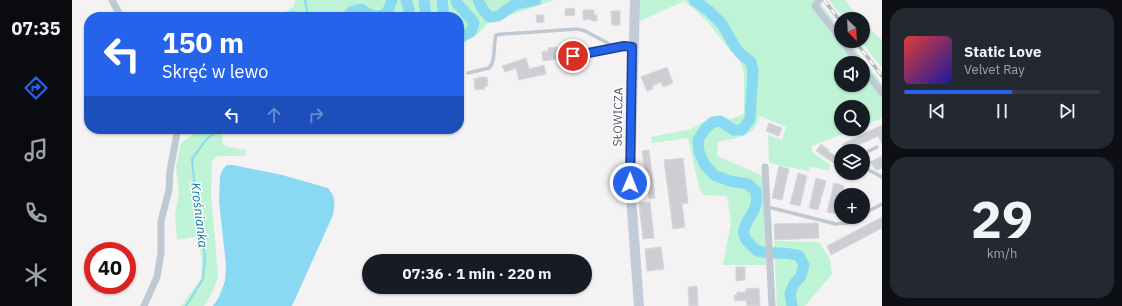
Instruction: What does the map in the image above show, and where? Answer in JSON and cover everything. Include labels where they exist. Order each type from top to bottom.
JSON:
[{"type":"street","points":[[112,0],[118,12]]},
{"type":"street","name":"SŁOWICZA","points":[[635,0],[632,47],[630,183],[639,306]]},
{"type":"street","points":[[818,0],[816,6],[834,30]]},
{"type":"street","points":[[870,77],[882,93]]},
{"type":"street","points":[[144,306],[157,278],[160,259],[161,221],[169,190],[170,172],[178,134]]},
{"type":"street","points":[[765,167],[772,306]]},
{"type":"lane","points":[[468,73],[489,68],[492,65],[494,60],[494,43],[496,35],[577,29],[585,31],[617,48]]},
{"type":"lane","points":[[573,56],[624,46],[632,47]]},
{"type":"lane","points":[[870,150],[877,147]]},
{"type":"lane","points":[[870,171],[882,177]]},
{"type":"lane","points":[[870,210],[882,204]]},
{"type":"lane","points":[[768,207],[834,224]]},
{"type":"green space","points":[[295,0],[555,0],[489,22],[478,34],[464,41],[464,12],[285,12],[294,6]]},
{"type":"green space","points":[[640,0],[818,0],[834,21],[834,48],[854,48],[861,56],[834,56],[834,92],[870,92],[870,68],[882,84],[882,118],[870,123],[870,100],[834,100],[834,136],[837,136],[812,146],[812,152],[830,165],[829,170],[810,167],[809,171],[769,163],[768,135],[782,140],[786,127],[760,116],[753,131],[737,138],[718,142],[717,156],[763,176],[766,265],[723,265],[731,223],[727,196],[703,195],[699,187],[688,138],[652,143],[651,137],[691,129],[711,118],[721,117],[731,119],[744,114],[744,72],[739,58],[726,45],[706,20],[684,1],[638,22]]},
{"type":"green space","points":[[829,0],[845,0],[854,12],[838,12]]},
{"type":"green space","points":[[870,29],[882,40],[882,68],[866,48],[870,48]]},
{"type":"green space","points":[[194,134],[223,134],[223,144],[228,147],[246,150],[246,156],[218,156],[212,161],[211,194],[218,276],[213,291],[204,306],[181,306],[201,279],[202,261],[198,236],[177,240],[175,214],[179,193],[176,167],[181,143]]},
{"type":"green space","points":[[774,241],[819,242],[830,259],[832,274],[805,306],[777,306]]},
{"type":"water","points":[[227,165],[282,175],[328,188],[334,198],[333,215],[292,306],[213,306],[219,297],[225,281],[226,265],[219,201],[220,176],[223,169]]},
{"type":"building","points":[[574,8],[575,15],[565,16],[565,9]]},
{"type":"building","points":[[583,10],[594,10],[594,15],[597,15],[597,21],[591,21],[591,19],[583,20]]},
{"type":"building","points":[[611,11],[620,11],[620,25],[612,25]]},
{"type":"building","points":[[536,15],[544,15],[544,22],[537,23]]},
{"type":"building","points":[[557,47],[558,59],[543,61],[542,52],[548,51],[548,48]]},
{"type":"building","points":[[526,58],[529,69],[544,65],[546,74],[519,80],[516,68],[505,72],[502,66]]},
{"type":"building","points":[[667,67],[673,83],[663,87],[661,82],[652,86],[653,89],[647,91],[641,77]]},
{"type":"building","points":[[479,77],[487,77],[488,86],[485,86],[485,89],[475,90],[474,79]]},
{"type":"building","points":[[769,123],[782,128],[779,136],[766,131]]},
{"type":"building","points":[[882,125],[882,144],[878,136],[861,144],[842,144],[859,136],[870,136],[870,131]]},
{"type":"building","points":[[821,144],[830,151],[827,151],[834,155],[834,163],[816,151]]},
{"type":"building","points":[[649,150],[655,198],[649,199],[642,151]]},
{"type":"building","points":[[882,156],[882,168],[877,170],[875,169],[870,162]]},
{"type":"building","points":[[683,158],[688,203],[682,204],[685,227],[673,229],[664,160]]},
{"type":"building","points":[[779,166],[789,169],[782,200],[772,198]]},
{"type":"building","points":[[798,173],[807,176],[800,206],[790,204]]},
{"type":"building","points":[[816,178],[826,181],[818,210],[809,208]]},
{"type":"building","points":[[834,183],[844,186],[844,188],[834,188],[834,213],[827,212]]},
{"type":"building","points":[[650,202],[654,238],[643,239],[639,203]]},
{"type":"building","points":[[882,217],[882,228],[831,255],[827,246]]},
{"type":"building","points":[[818,223],[819,238],[775,240],[774,224]]},
{"type":"building","points":[[661,247],[664,269],[647,271],[645,249]]},
{"type":"building","points":[[736,267],[745,267],[745,280],[736,281]]},
{"type":"building","points":[[697,286],[698,306],[689,306],[688,287]]},
{"type":"building","points":[[759,288],[760,306],[747,306],[746,300],[735,301],[734,295],[737,295],[737,292],[746,292],[746,289]]},
{"type":"waterway","points":[[305,0],[307,12]]},
{"type":"waterway","points":[[387,12],[392,0]]},
{"type":"waterway","points":[[406,0],[409,9],[408,12]]},
{"type":"waterway","points":[[424,0],[425,12]]},
{"type":"waterway","points":[[442,0],[443,12]]},
{"type":"waterway","points":[[456,0],[456,2],[474,23],[471,32],[464,36]]},
{"type":"waterway","points":[[478,0],[489,17],[500,15],[517,4],[536,0]]},
{"type":"waterway","points":[[694,0],[709,11],[722,24],[735,47],[751,62],[753,71],[750,119],[742,130],[734,130],[720,121],[713,122],[705,129],[698,140],[699,152],[705,165],[714,175],[730,181],[748,184],[756,191],[756,204],[744,229],[746,240],[757,251],[799,256],[804,265],[801,276],[794,284],[790,293],[792,306]]},
{"type":"waterway","points":[[351,12],[361,9],[366,12]]},
{"type":"waterway","name":"Krośnianka","points":[[186,306],[203,279],[205,256],[196,201],[192,159],[206,140],[213,134]]},
{"type":"railway","points":[[824,0],[834,13]]},
{"type":"railway","points":[[860,48],[882,76]]},
{"type":"route","points":[[573,56],[624,46],[632,47],[630,183]]}]
